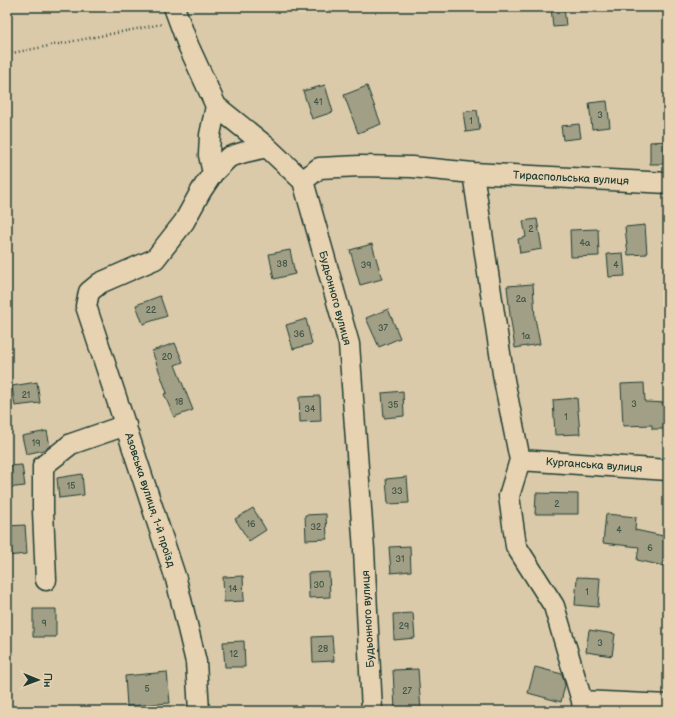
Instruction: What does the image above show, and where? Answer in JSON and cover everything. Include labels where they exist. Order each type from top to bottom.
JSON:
[{"type":"street","points":[[176,14],[188,46],[216,106],[267,147],[303,181]]},
{"type":"street","points":[[213,173],[209,155],[210,135],[216,106]]},
{"type":"street","points":[[213,173],[229,157],[267,147]]},
{"type":"street","name":"Тираспольська вулиця","points":[[303,181],[319,168],[353,166],[412,167],[473,173],[668,183]]},
{"type":"street","name":"Азовська вулиця, 1-й проїзд","points":[[199,711],[196,662],[176,579],[86,306],[89,292],[100,282],[155,259],[184,222],[213,173]]},
{"type":"street","points":[[473,173],[504,380],[520,460],[509,496],[516,546],[554,606],[582,706],[668,705]]},
{"type":"street","name":"Будьонного вулиця","points":[[303,181],[349,344],[364,550],[372,711]]},
{"type":"street","points":[[46,580],[43,466],[71,444],[126,424]]},
{"type":"street","name":"Курганська вулиця","points":[[520,460],[668,470]]},
{"type":"path","points":[[7,54],[176,14]]},
{"type":"building","points":[[551,7],[564,7],[566,26],[553,27]]},
{"type":"building","points":[[325,85],[333,112],[312,119],[303,91]]},
{"type":"building","points":[[367,86],[381,124],[358,133],[344,95]]},
{"type":"building","points":[[607,101],[610,127],[592,129],[589,103]]},
{"type":"building","points":[[477,110],[480,130],[466,132],[463,112]]},
{"type":"building","points":[[579,124],[581,138],[563,140],[561,126]]},
{"type":"building","points":[[668,141],[668,164],[650,164],[650,142]]},
{"type":"building","points":[[537,219],[542,249],[520,253],[518,239],[526,237],[523,221]]},
{"type":"building","points":[[645,225],[647,254],[628,255],[625,227]]},
{"type":"building","points":[[598,229],[599,256],[571,257],[570,230]]},
{"type":"building","points":[[372,244],[382,279],[360,285],[350,250]]},
{"type":"building","points":[[290,250],[295,274],[274,279],[269,254]]},
{"type":"building","points":[[623,253],[625,276],[609,277],[607,254]]},
{"type":"building","points":[[533,284],[535,318],[540,344],[515,348],[507,286]]},
{"type":"building","points":[[160,296],[167,316],[143,324],[136,305]]},
{"type":"building","points":[[388,309],[400,338],[379,347],[366,318]]},
{"type":"building","points":[[306,319],[312,344],[293,349],[286,325]]},
{"type":"building","points":[[175,343],[183,362],[175,365],[193,410],[174,417],[164,394],[167,393],[152,351]]},
{"type":"building","points":[[37,382],[40,403],[15,406],[12,386]]},
{"type":"building","points":[[644,383],[645,402],[668,403],[668,429],[652,429],[652,425],[623,426],[621,384]]},
{"type":"building","points":[[403,391],[404,416],[384,418],[382,393]]},
{"type":"building","points":[[320,396],[321,421],[300,422],[299,397]]},
{"type":"building","points":[[577,398],[580,434],[555,435],[553,400]]},
{"type":"building","points":[[47,431],[50,446],[44,450],[26,454],[22,436]]},
{"type":"building","points":[[22,465],[25,486],[7,488],[7,466]]},
{"type":"building","points":[[82,474],[84,495],[59,498],[57,478]]},
{"type":"building","points":[[407,477],[409,503],[388,504],[386,479]]},
{"type":"building","points":[[536,493],[578,494],[578,514],[535,514]]},
{"type":"building","points":[[253,508],[266,530],[249,541],[235,519]]},
{"type":"building","points":[[326,514],[327,539],[306,540],[305,515]]},
{"type":"building","points":[[606,514],[636,517],[635,530],[668,537],[668,567],[637,560],[639,547],[603,543]]},
{"type":"building","points":[[25,525],[27,554],[7,556],[7,526]]},
{"type":"building","points":[[410,546],[411,571],[391,573],[389,547]]},
{"type":"building","points":[[329,572],[330,597],[309,598],[308,573]]},
{"type":"building","points":[[243,576],[244,601],[224,602],[223,577]]},
{"type":"building","points":[[577,577],[600,578],[598,607],[575,605]]},
{"type":"building","points":[[33,609],[56,609],[56,637],[33,637]]},
{"type":"building","points":[[413,613],[415,638],[394,640],[393,614]]},
{"type":"building","points":[[589,630],[615,634],[612,656],[586,652]]},
{"type":"building","points":[[332,636],[334,661],[313,662],[312,637]]},
{"type":"building","points":[[244,641],[245,667],[225,667],[223,642]]},
{"type":"building","points":[[535,667],[562,674],[565,685],[561,702],[528,693]]},
{"type":"building","points":[[418,669],[421,711],[395,711],[393,670]]},
{"type":"building","points":[[167,672],[170,703],[127,706],[125,676]]}]
